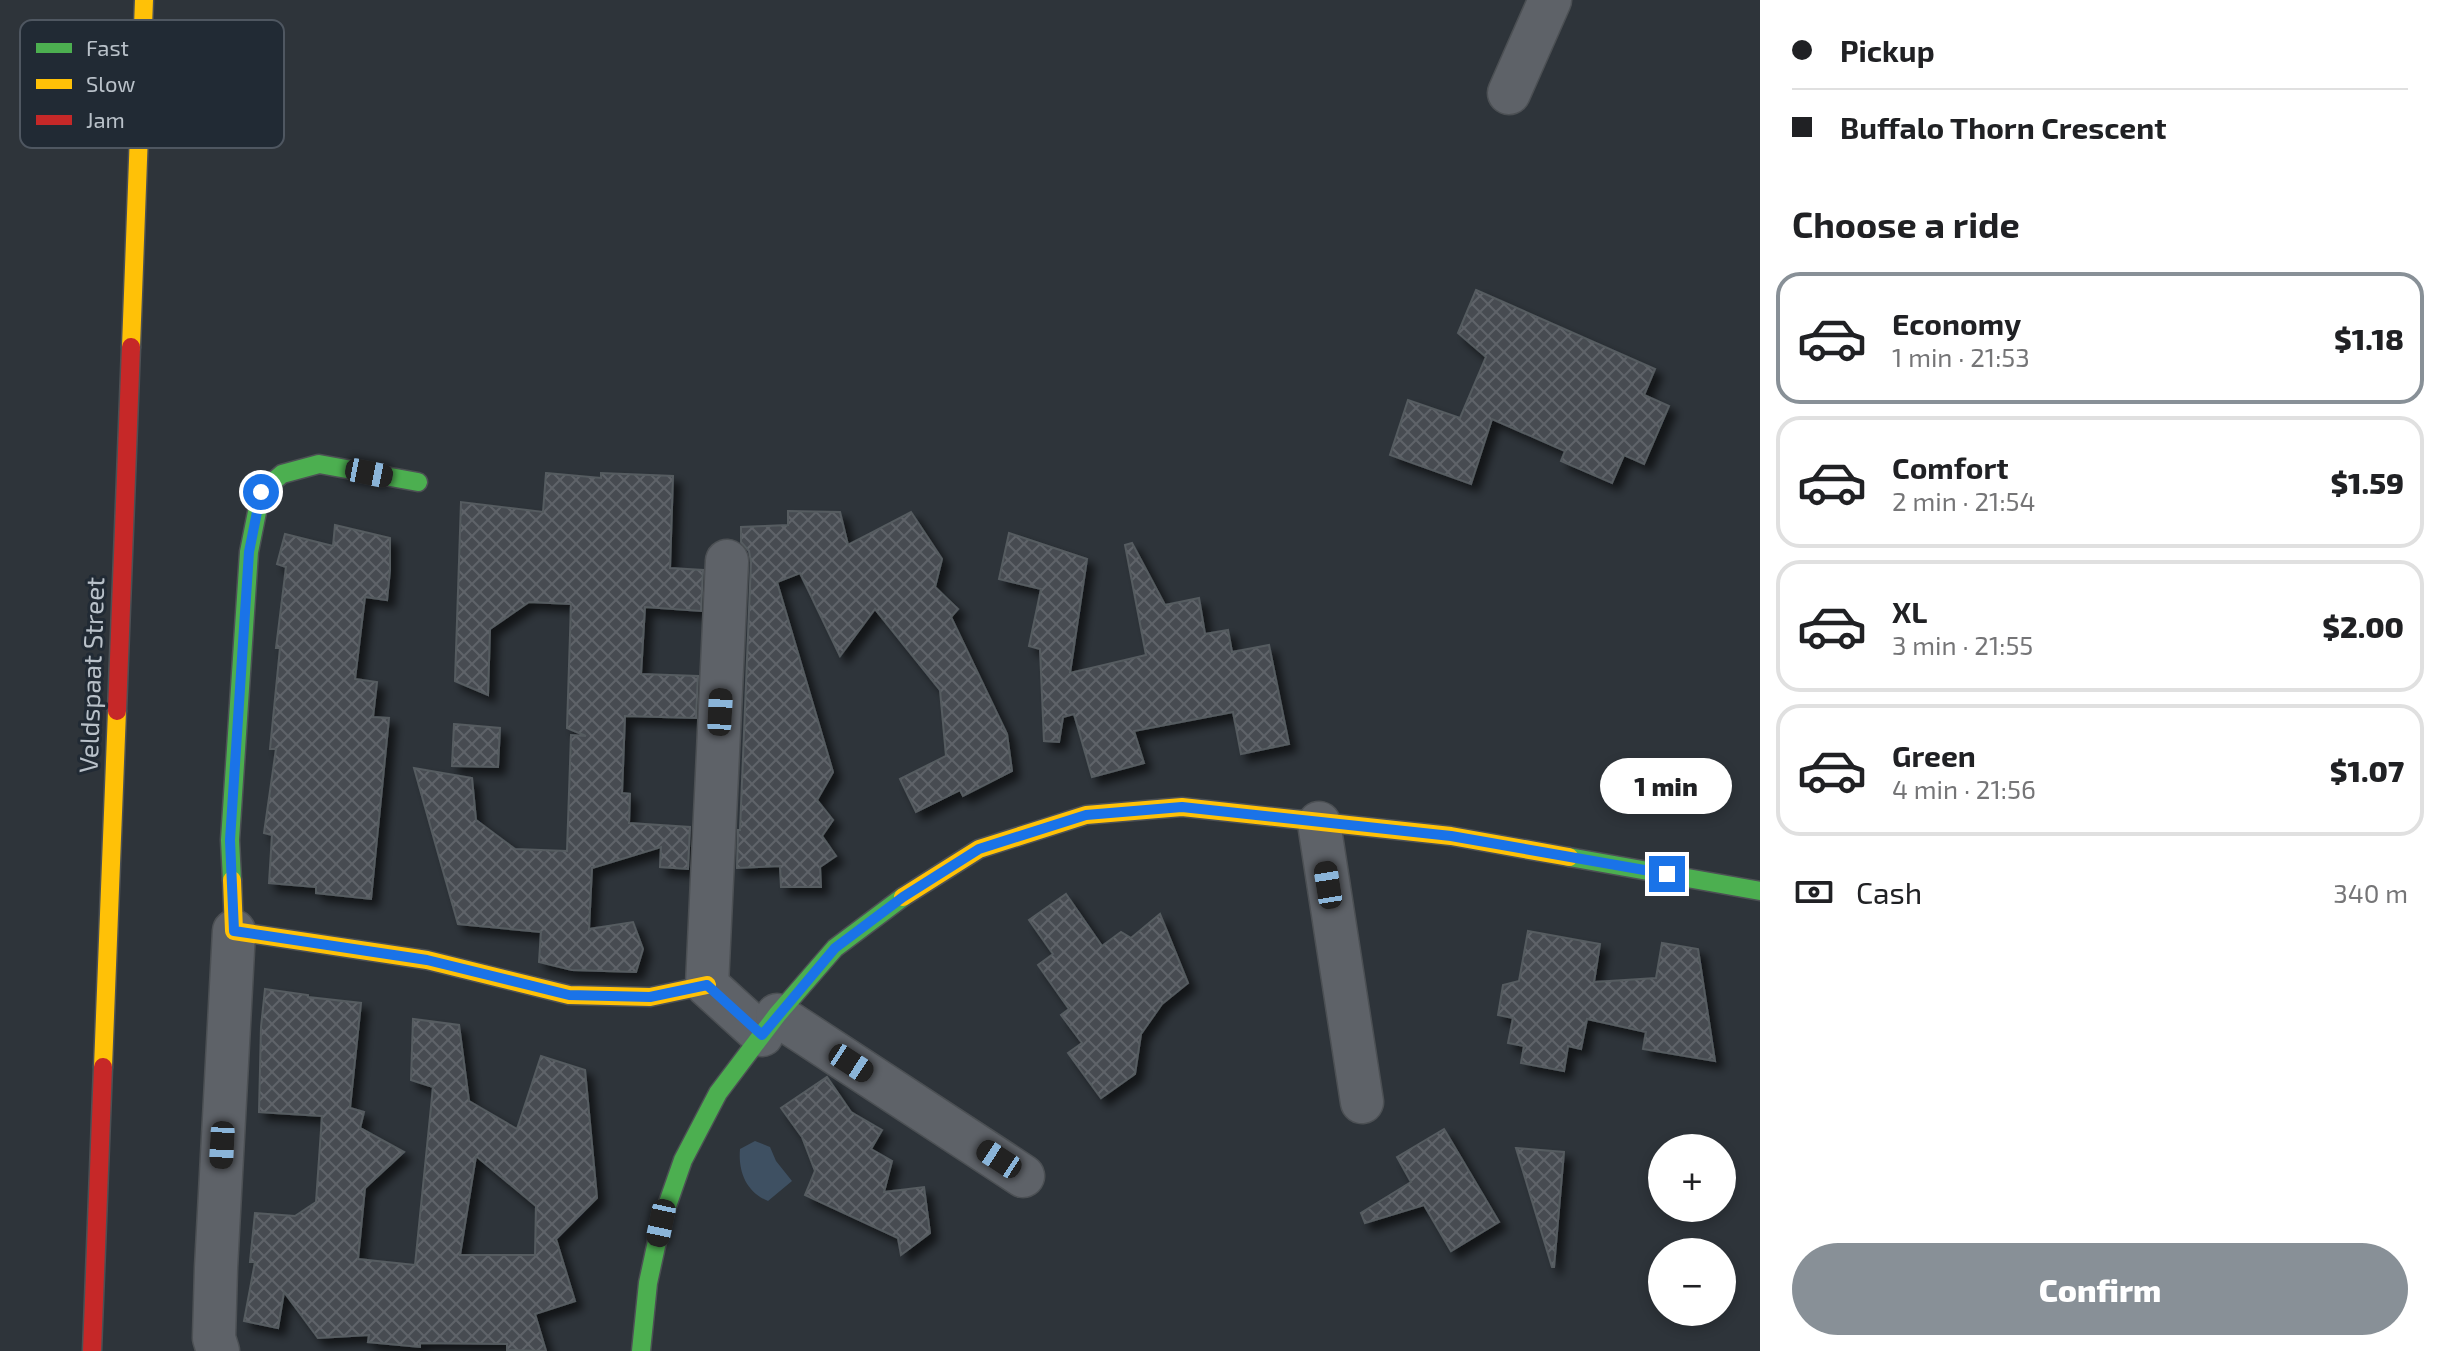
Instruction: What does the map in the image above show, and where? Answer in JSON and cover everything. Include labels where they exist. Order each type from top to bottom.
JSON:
[{"type":"street","name":"Veldspaat Street","points":[[143,20],[144,0]]},
{"type":"street","points":[[1509,93],[1550,0]]},
{"type":"street","name":"Veldspaat Street","points":[[92,1351],[138,148]]},
{"type":"street","points":[[218,1351],[214,1338],[216,1268],[234,931],[230,840],[249,552],[261,492],[282,474],[319,464],[418,482]]},
{"type":"street","points":[[707,985],[727,561]]},
{"type":"street","points":[[641,1351],[648,1283],[658,1238],[683,1160],[718,1093],[835,948],[903,897],[979,849],[1086,815],[1182,807],[1451,836],[1760,891]]},
{"type":"street","points":[[1319,823],[1362,1102]]},
{"type":"street","points":[[234,931],[427,960],[569,995],[650,997],[707,985],[1023,1176]]},
{"type":"water","points":[[755,1141],[770,1147],[776,1161],[792,1181],[768,1201],[749,1186],[740,1165],[740,1149]]},
{"type":"building","points":[[1476,290],[1655,369],[1644,395],[1669,406],[1644,464],[1624,455],[1612,483],[1561,461],[1565,451],[1492,419],[1471,484],[1390,455],[1408,400],[1460,418],[1486,357],[1458,333]]},
{"type":"building","points":[[546,473],[601,478],[601,473],[673,476],[670,568],[703,570],[701,611],[645,607],[641,674],[698,676],[696,718],[625,716],[622,793],[630,794],[629,823],[690,827],[688,869],[660,867],[661,847],[592,868],[589,929],[633,922],[643,949],[636,972],[572,970],[539,962],[541,932],[458,924],[414,768],[472,778],[476,820],[515,849],[567,851],[571,735],[586,736],[567,728],[571,604],[529,602],[490,629],[488,695],[455,681],[461,502],[543,512]]},
{"type":"building","points":[[788,511],[840,512],[848,545],[911,512],[942,559],[935,587],[958,609],[951,617],[1007,734],[1012,771],[963,796],[960,790],[916,812],[900,779],[946,756],[940,690],[875,609],[840,656],[800,573],[777,582],[833,772],[817,800],[833,820],[822,836],[836,856],[820,867],[821,887],[781,887],[780,866],[737,868],[751,562],[749,551],[741,542],[741,527],[788,525]]},
{"type":"building","points":[[335,525],[390,538],[387,600],[365,597],[355,679],[377,682],[373,717],[389,718],[371,899],[316,893],[316,887],[269,883],[272,835],[264,833],[276,749],[270,749],[280,648],[276,648],[286,567],[277,564],[285,534],[333,546]]},
{"type":"building","points":[[1009,533],[1087,559],[1070,673],[1146,655],[1125,545],[1132,543],[1165,605],[1199,598],[1205,634],[1228,630],[1232,652],[1269,645],[1289,744],[1241,754],[1233,712],[1134,731],[1144,763],[1092,777],[1074,714],[1063,717],[1059,742],[1044,741],[1040,649],[1029,646],[1041,589],[999,579]]},
{"type":"building","points":[[454,724],[500,728],[498,767],[452,766]]},
{"type":"building","points":[[1066,894],[1102,946],[1121,932],[1131,938],[1160,914],[1188,983],[1162,1004],[1141,1034],[1135,1074],[1101,1098],[1068,1053],[1082,1043],[1061,1015],[1069,1009],[1038,965],[1053,954],[1029,920]]},
{"type":"building","points":[[1528,931],[1600,944],[1594,982],[1656,978],[1662,943],[1698,949],[1715,1061],[1643,1049],[1646,1032],[1587,1019],[1581,1049],[1568,1046],[1564,1071],[1521,1063],[1524,1046],[1508,1043],[1513,1018],[1498,1015],[1503,985],[1519,981]]},
{"type":"building","points":[[265,989],[361,1003],[350,1108],[364,1112],[360,1128],[404,1152],[365,1188],[358,1259],[415,1265],[433,1087],[411,1080],[413,1019],[459,1025],[469,1101],[517,1129],[541,1056],[585,1070],[597,1198],[556,1239],[575,1301],[535,1314],[546,1351],[507,1350],[507,1344],[420,1343],[420,1347],[368,1342],[369,1335],[318,1338],[284,1292],[278,1328],[244,1321],[255,1262],[250,1262],[255,1213],[295,1216],[316,1202],[322,1116],[259,1112]],"holes":[[[476,1156],[536,1206],[535,1255],[460,1255]]]},
{"type":"building","points":[[827,1077],[851,1112],[882,1130],[871,1149],[892,1161],[884,1192],[924,1187],[930,1233],[901,1255],[898,1238],[805,1195],[815,1171],[802,1137],[781,1108]]},
{"type":"building","points":[[1444,1129],[1499,1222],[1451,1251],[1424,1205],[1365,1223],[1361,1213],[1411,1182],[1397,1157]]},
{"type":"building","points":[[1516,1148],[1564,1152],[1554,1267],[1552,1267]]},
{"type":"traffic: fast","points":[[232,880],[230,840],[249,552],[261,492],[282,474],[319,464],[418,482]]},
{"type":"traffic: fast","points":[[1569,857],[1760,891]]},
{"type":"traffic: fast","points":[[641,1351],[648,1283],[661,1223],[683,1160],[718,1093],[777,1015],[835,948],[903,897]]},
{"type":"traffic: slow","points":[[143,20],[144,0]]},
{"type":"traffic: slow","points":[[131,347],[138,148]]},
{"type":"traffic: slow","points":[[103,1067],[117,711]]},
{"type":"traffic: slow","points":[[903,897],[979,849],[1086,815],[1182,807],[1451,836],[1569,857]]},
{"type":"traffic: slow","points":[[232,880],[234,931],[427,960],[569,995],[650,997],[707,985]]},
{"type":"traffic: jam","points":[[117,711],[131,347]]},
{"type":"traffic: jam","points":[[92,1351],[103,1067]]},
{"type":"route","points":[[261,492],[249,552],[230,840],[234,931],[427,960],[569,995],[650,997],[707,985],[762,1035],[835,948],[903,897],[979,849],[1086,815],[1182,807],[1451,836],[1667,874]]}]
